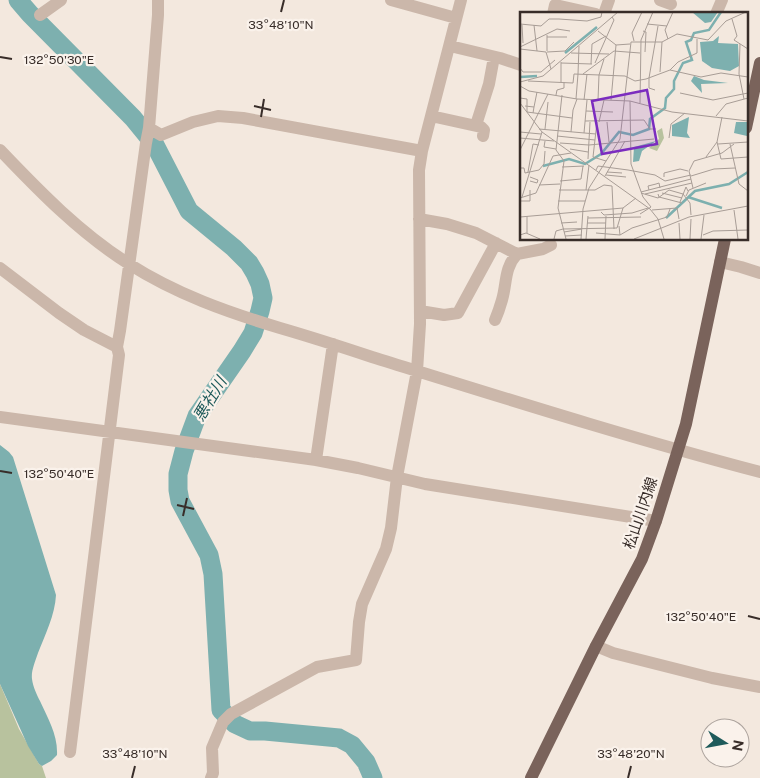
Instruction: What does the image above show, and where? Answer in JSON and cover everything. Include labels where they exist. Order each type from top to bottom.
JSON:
[{"type":"main road","points":[[748,120],[758,83],[760,63]]},
{"type":"main road","name":"松山川内線","points":[[531,778],[642,558],[656,520],[686,424],[725,240]]},
{"type":"street","points":[[40,16],[61,0]]},
{"type":"street","points":[[390,0],[456,18]]},
{"type":"street","points":[[211,778],[213,773],[212,748],[227,718],[317,667],[356,660],[362,604],[386,549],[391,528],[397,477],[417,371],[420,324],[419,170],[422,151],[461,0]]},
{"type":"street","points":[[605,12],[609,0]]},
{"type":"street","points":[[717,12],[722,0]]},
{"type":"street","points":[[70,752],[119,355],[117,347],[147,134],[157,24],[156,1]]},
{"type":"street","points":[[553,12],[555,5],[587,12]]},
{"type":"street","points":[[450,46],[520,65]]},
{"type":"street","points":[[476,125],[489,84],[494,57]]},
{"type":"street","points":[[147,134],[161,135],[193,122],[218,116],[243,118],[422,151]]},
{"type":"street","points":[[431,116],[476,125],[484,130],[483,136]]},
{"type":"street","points":[[0,150],[65,216],[98,242],[129,264],[161,283],[191,297],[249,319],[417,371],[678,450],[760,472]]},
{"type":"street","points":[[419,219],[447,224],[476,233],[517,254]]},
{"type":"street","points":[[420,311],[444,315],[458,313],[496,243]]},
{"type":"street","points":[[495,320],[502,300],[506,274],[511,260],[517,254],[551,246]]},
{"type":"street","points":[[720,262],[760,273]]},
{"type":"street","points":[[0,268],[75,324],[117,347]]},
{"type":"street","points":[[316,460],[332,344]]},
{"type":"street","points":[[0,417],[316,460],[450,488],[656,520]]},
{"type":"street","points":[[596,646],[613,653],[703,676],[760,687]]},
{"type":"green space","points":[[0,684],[19,729],[42,766],[46,778],[0,778]]},
{"type":"water","points":[[0,445],[13,457],[56,595],[52,617],[32,673],[34,688],[52,727],[57,748],[57,755],[42,766],[28,746],[0,684]]},
{"type":"waterway","name":"悪社川","points":[[18,0],[133,118],[155,145],[189,211],[234,248],[249,263],[260,284],[263,298],[253,333],[197,416],[178,474],[180,501],[209,555],[213,574],[221,710],[235,724],[250,731],[339,738],[352,745],[366,762],[373,778]]}]
